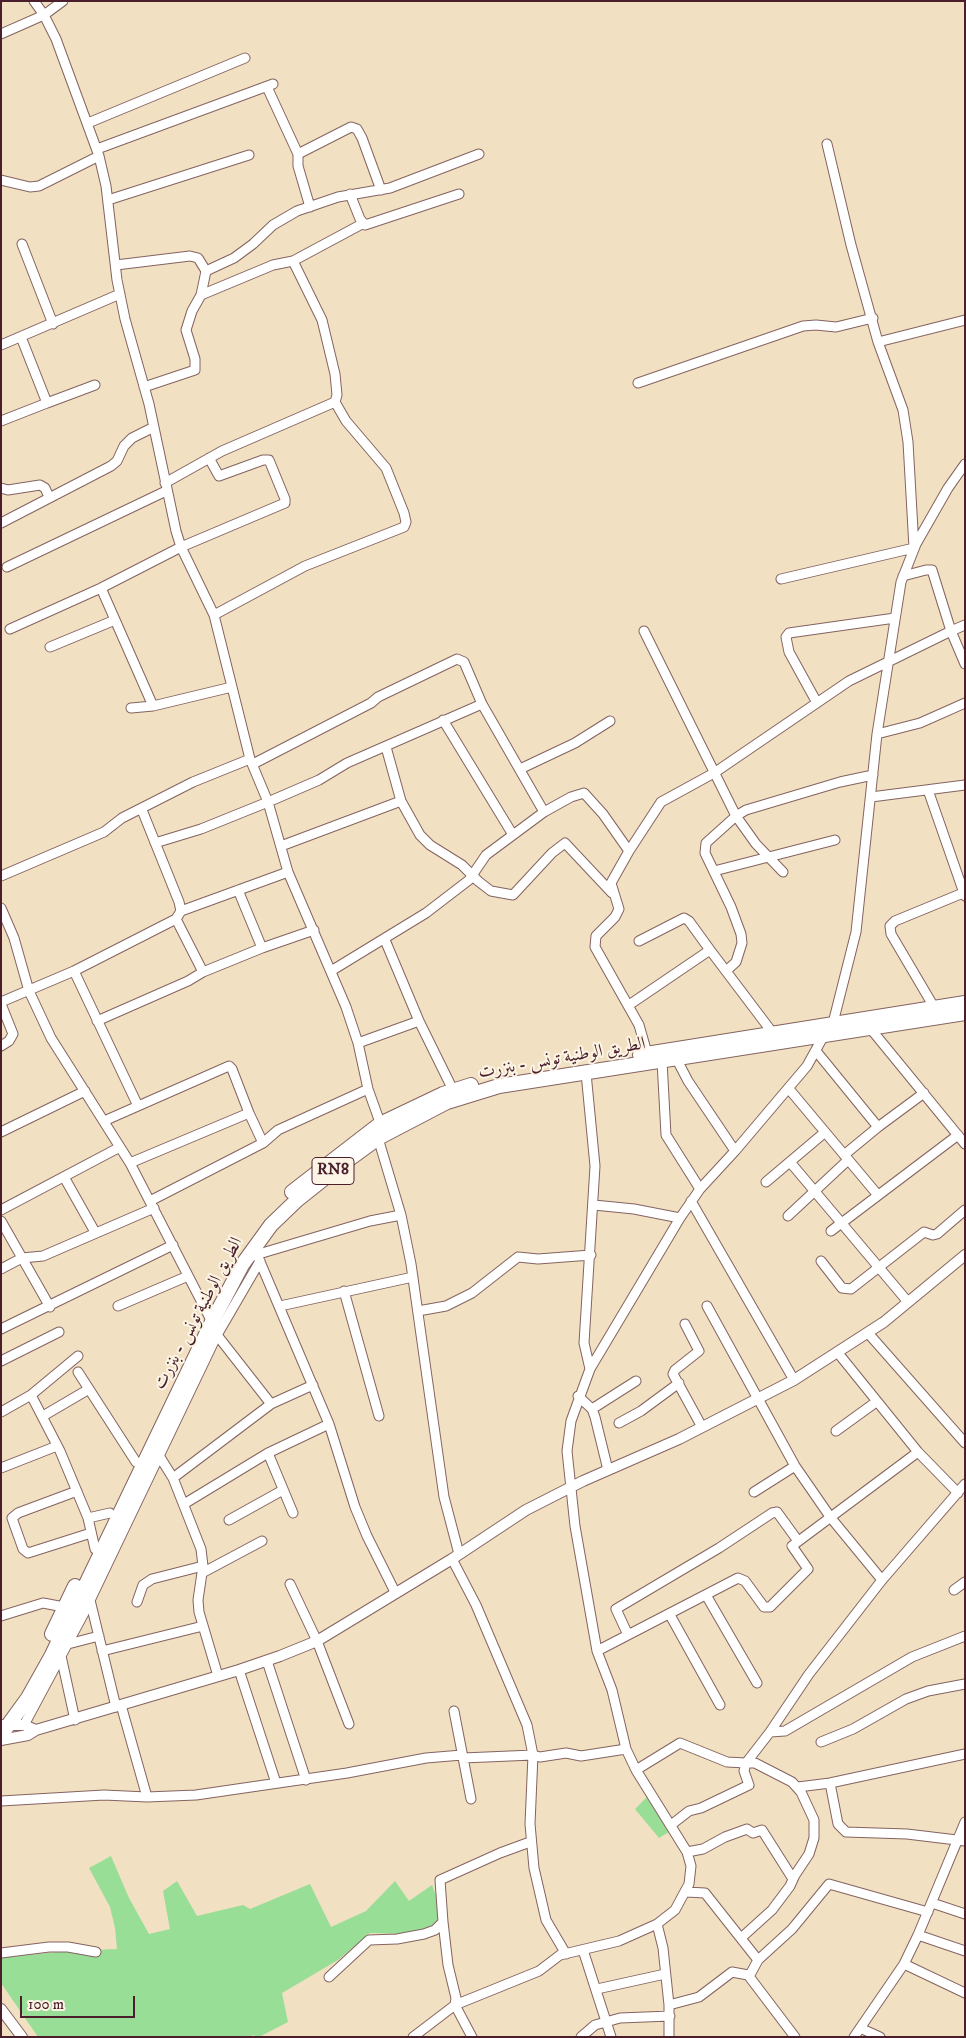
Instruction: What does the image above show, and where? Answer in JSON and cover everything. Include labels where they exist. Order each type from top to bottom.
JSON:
[{"type":"main road","name":"الطريق الوطنية تونس - بنزرت","points":[[8,1726],[64,1607],[95,1549],[110,1513],[156,1452],[244,1246],[270,1215],[306,1180],[381,1132],[453,1090],[500,1076],[965,1003]]},
{"type":"main road","name":"الطريق الوطنية تونس - بنزرت","points":[[8,1726],[51,1657],[125,1492],[136,1462],[212,1323],[255,1257],[260,1238],[288,1208],[381,1132],[447,1102],[499,1086],[965,1013]]},
{"type":"street","points":[[34,1],[44,15],[98,152],[108,200],[120,294],[154,427],[165,487],[181,547],[214,615],[251,761],[268,802],[288,872],[331,971],[358,1043],[401,1215],[413,1277],[444,1497],[456,1557],[520,1705],[531,1740],[533,1755],[530,1842],[541,1906],[546,1920],[566,1954]]},
{"type":"street","points":[[1,34],[44,15],[63,1]]},
{"type":"street","points":[[88,123],[245,58]]},
{"type":"street","points":[[1,180],[30,187],[39,186],[98,152],[270,86],[298,154],[298,166],[310,207]]},
{"type":"street","points":[[298,154],[346,129],[355,128],[362,138],[381,190]]},
{"type":"street","points":[[827,144],[851,245],[873,318],[878,342],[903,410],[908,442],[914,548]]},
{"type":"street","points":[[206,271],[234,258],[253,244],[274,224],[310,207],[350,194],[381,190],[479,154]]},
{"type":"street","points":[[108,200],[249,155]]},
{"type":"street","points":[[350,194],[362,224]]},
{"type":"street","points":[[201,295],[273,265],[292,261],[362,224],[368,224],[458,194]]},
{"type":"street","points":[[22,244],[53,324]]},
{"type":"street","points":[[116,265],[194,256],[198,258],[206,271],[201,295],[192,311],[186,330],[196,359],[195,370],[144,387]]},
{"type":"street","points":[[214,615],[305,566],[404,527],[406,522],[386,468],[346,422],[335,402],[337,395],[335,374],[322,320],[292,261]]},
{"type":"street","points":[[1,345],[120,294]]},
{"type":"street","points":[[638,383],[803,326],[816,324],[836,326],[873,318]]},
{"type":"street","points":[[878,342],[965,320]]},
{"type":"street","points":[[21,337],[47,402]]},
{"type":"street","points":[[1,421],[95,385]]},
{"type":"street","points":[[7,567],[126,508],[165,487],[210,458],[268,430],[335,402]]},
{"type":"street","points":[[1,523],[111,466],[117,461],[124,446],[132,438],[154,427]]},
{"type":"street","points":[[10,629],[101,588],[181,547],[283,504],[286,501],[269,460],[263,460],[220,476],[210,458]]},
{"type":"street","points":[[413,2037],[454,2005],[539,1971],[566,1954],[619,1941],[657,1924],[671,1914],[687,1892],[691,1876],[687,1852],[636,1770],[626,1749],[612,1690],[597,1651],[574,1526],[567,1442],[578,1396],[590,1369],[680,1218],[700,1189],[789,1089],[833,1023],[856,932],[877,734],[903,576],[914,548],[948,488],[965,464]]},
{"type":"street","points":[[1,488],[8,490],[40,485],[45,488],[49,497]]},
{"type":"street","points":[[780,579],[914,548]]},
{"type":"street","points":[[903,576],[926,570],[933,572],[951,631],[965,664]]},
{"type":"street","points":[[101,588],[152,706]]},
{"type":"street","points":[[816,701],[789,652],[786,637],[789,633],[895,618]]},
{"type":"street","points":[[50,647],[115,620]]},
{"type":"street","points":[[647,1053],[639,1025],[595,947],[596,936],[615,917],[619,909],[612,893],[611,883],[661,802],[714,773],[758,744],[816,701],[864,672],[965,625]]},
{"type":"street","points":[[644,631],[736,816],[752,839],[783,872]]},
{"type":"street","points":[[1,876],[104,832],[122,818],[142,810],[193,782],[251,761],[457,659],[464,662],[482,704],[544,812]]},
{"type":"street","points":[[130,708],[152,706],[232,687]]},
{"type":"street","points":[[877,734],[920,723],[965,703]]},
{"type":"street","points":[[155,843],[201,829],[268,802],[443,720],[482,704]]},
{"type":"street","points":[[443,720],[513,835]]},
{"type":"street","points":[[520,769],[575,743],[610,721]]},
{"type":"street","points":[[386,747],[401,801],[420,835],[430,845],[462,865],[472,876],[491,891],[513,896],[552,853],[565,843],[612,893]]},
{"type":"street","points":[[726,972],[736,962],[742,944],[741,934],[705,853],[704,846],[736,816],[772,802],[873,775]]},
{"type":"street","points":[[871,797],[965,784]]},
{"type":"street","points":[[928,790],[964,894],[895,921],[890,926],[891,934],[934,1007]]},
{"type":"street","points":[[331,971],[385,940],[426,913],[472,876],[486,855],[544,812],[571,797],[584,793],[629,851]]},
{"type":"street","points":[[281,846],[401,801]]},
{"type":"street","points":[[142,810],[179,915],[203,972]]},
{"type":"street","points":[[714,871],[834,840]]},
{"type":"street","points":[[1,1046],[13,1034],[1,1003],[74,971],[179,915],[238,890],[288,872]]},
{"type":"street","points":[[238,890],[262,948]]},
{"type":"street","points":[[1,908],[14,938],[29,991],[51,1038],[130,1163],[212,1323],[271,1404]]},
{"type":"street","points":[[639,942],[684,918],[689,921],[772,1032]]},
{"type":"street","points":[[97,1021],[188,981],[203,972],[262,948],[314,930]]},
{"type":"street","points":[[385,940],[419,1020],[453,1090]]},
{"type":"street","points":[[629,1005],[710,950]]},
{"type":"street","points":[[74,971],[138,1106]]},
{"type":"street","points":[[358,1043],[419,1020]]},
{"type":"street","points":[[831,1231],[877,1194],[962,1138],[870,1028]]},
{"type":"street","points":[[816,1051],[878,1127]]},
{"type":"street","points":[[669,1059],[688,1081],[735,1151]]},
{"type":"street","points":[[669,1059],[666,1135],[700,1189]]},
{"type":"street","points":[[104,1121],[229,1066],[232,1068],[263,1143]]},
{"type":"street","points":[[586,1073],[595,1166],[591,1255],[584,1343],[590,1369]]},
{"type":"street","points":[[1,1269],[22,1258],[42,1256],[152,1205],[263,1143],[278,1130],[368,1089]]},
{"type":"street","points":[[789,1089],[877,1194]]},
{"type":"street","points":[[1,1132],[85,1091]]},
{"type":"street","points":[[788,1216],[878,1127],[924,1093]]},
{"type":"street","points":[[130,1163],[249,1113]]},
{"type":"street","points":[[766,1182],[824,1133]]},
{"type":"street","points":[[1,1210],[120,1147]]},
{"type":"street","points":[[790,1162],[908,1302]]},
{"type":"street","points":[[64,1177],[95,1232]]},
{"type":"street","points":[[692,1200],[794,1380]]},
{"type":"street","points":[[594,1205],[634,1209],[680,1218]]},
{"type":"street","points":[[821,1262],[844,1289],[851,1288],[924,1232],[933,1235],[937,1234],[965,1210]]},
{"type":"street","points":[[395,1592],[367,1536],[355,1507],[329,1424],[280,1306],[255,1257],[370,1221],[401,1215]]},
{"type":"street","points":[[1,1221],[50,1307]]},
{"type":"street","points":[[1,1329],[50,1307],[173,1245]]},
{"type":"street","points":[[418,1312],[446,1306],[472,1293],[518,1257],[538,1259],[591,1255]]},
{"type":"street","points":[[1,1740],[28,1735],[36,1730],[239,1670],[317,1641],[395,1592],[456,1557],[526,1510],[570,1487],[702,1427],[794,1380],[868,1333],[965,1255]]},
{"type":"street","points":[[118,1306],[188,1276]]},
{"type":"street","points":[[280,1306],[413,1277]]},
{"type":"street","points":[[344,1291],[379,1416]]},
{"type":"street","points":[[706,1306],[795,1466],[831,1518],[882,1580]]},
{"type":"street","points":[[685,1324],[700,1351],[675,1370],[673,1374],[702,1427]]},
{"type":"street","points":[[1,1361],[60,1332]]},
{"type":"street","points":[[868,1333],[965,1443]]},
{"type":"street","points":[[838,1353],[918,1452],[958,1493]]},
{"type":"street","points":[[1,1412],[31,1395],[78,1356]]},
{"type":"street","points":[[78,1372],[136,1462]]},
{"type":"street","points":[[592,1409],[636,1381]]},
{"type":"street","points":[[619,1423],[641,1411],[679,1383]]},
{"type":"street","points":[[173,1478],[271,1404],[313,1385]]},
{"type":"street","points":[[43,1416],[89,1389]]},
{"type":"street","points":[[31,1395],[43,1416],[77,1490],[88,1518],[95,1549]]},
{"type":"street","points":[[578,1396],[592,1409],[608,1470]]},
{"type":"street","points":[[836,1431],[876,1402]]},
{"type":"street","points":[[184,1504],[268,1453],[329,1424]]},
{"type":"street","points":[[1,1468],[57,1446]]},
{"type":"street","points":[[156,1452],[173,1478],[201,1549],[202,1570],[198,1600],[203,1626],[218,1676]]},
{"type":"street","points":[[36,1730],[8,1726],[68,1644],[90,1600],[156,1452]]},
{"type":"street","points":[[597,1651],[670,1615],[738,1578],[745,1581],[764,1607],[770,1607],[807,1571],[807,1566],[792,1547],[798,1540],[831,1518],[918,1452]]},
{"type":"street","points":[[268,1453],[293,1513]]},
{"type":"street","points":[[754,1492],[795,1466]]},
{"type":"street","points":[[671,1825],[689,1811],[701,1808],[749,1785],[744,1771],[746,1763],[770,1732],[809,1674],[882,1580],[965,1484]]},
{"type":"street","points":[[77,1490],[18,1513],[12,1518],[13,1522],[23,1549],[28,1553],[91,1533]]},
{"type":"street","points":[[229,1520],[283,1490]]},
{"type":"street","points":[[628,1635],[616,1609],[719,1548],[772,1513],[778,1512],[798,1540]]},
{"type":"street","points":[[88,1518],[110,1513]]},
{"type":"street","points":[[137,1602],[143,1585],[147,1581],[202,1570],[262,1541]]},
{"type":"street","points":[[954,1590],[965,1582]]},
{"type":"street","points":[[290,1584],[317,1641],[349,1724]]},
{"type":"street","points":[[706,1596],[757,1683]]},
{"type":"street","points":[[90,1600],[102,1651],[147,1797]]},
{"type":"street","points":[[1,1616],[42,1603],[64,1607]]},
{"type":"street","points":[[670,1615],[720,1705]]},
{"type":"street","points":[[102,1651],[203,1626]]},
{"type":"street","points":[[68,1644],[99,1636]]},
{"type":"street","points":[[770,1732],[785,1731],[912,1657],[965,1636]]},
{"type":"street","points":[[61,1656],[75,1720]]},
{"type":"street","points":[[267,1661],[306,1780]]},
{"type":"street","points":[[239,1670],[276,1783]]},
{"type":"street","points":[[821,1742],[854,1729],[906,1699],[928,1691],[965,1684]]},
{"type":"street","points":[[454,1711],[471,1799]]},
{"type":"street","points":[[636,1770],[680,1744],[727,1762],[755,1763],[798,1787],[814,1820],[814,1838],[809,1854],[772,1910],[741,1938]]},
{"type":"street","points":[[1,1801],[104,1795],[147,1797],[196,1795],[306,1780],[402,1761],[463,1756],[533,1755],[540,1757],[566,1753],[581,1756],[626,1749]]},
{"type":"street","points":[[798,1787],[830,1783],[965,1754]]},
{"type":"street","points":[[830,1783],[838,1824],[846,1832],[907,1834],[961,1840]]},
{"type":"street","points":[[854,2037],[904,1964],[961,1840],[965,1822]]},
{"type":"street","points":[[687,1852],[703,1849],[725,1837],[746,1829],[753,1834],[762,1830],[793,1879]]},
{"type":"street","points":[[472,2037],[454,2005],[456,1998],[448,1965],[442,1922],[440,1880],[500,1853],[530,1842]]},
{"type":"street","points":[[748,1975],[758,1960],[792,1929],[828,1884],[928,1912]]},
{"type":"street","points":[[687,1892],[705,1893],[758,1960]]},
{"type":"street","points":[[932,1903],[965,1914]]},
{"type":"street","points":[[329,1977],[368,1940],[397,1939],[424,1934],[435,1930],[442,1922]]},
{"type":"street","points":[[657,1924],[669,2004],[669,2037]]},
{"type":"street","points":[[918,1936],[965,1951]]},
{"type":"street","points":[[1,1953],[49,1947],[68,1947],[96,1952]]},
{"type":"street","points":[[582,1950],[597,1989],[611,2037]]},
{"type":"street","points":[[904,1964],[965,1994]]},
{"type":"street","points":[[669,2004],[698,1997],[732,1972],[748,1975],[795,2037]]},
{"type":"street","points":[[597,1989],[665,1974]]},
{"type":"street","points":[[1,2009],[22,2037]]},
{"type":"street","points":[[582,2037],[588,2029],[606,2022],[648,2015],[670,2016]]},
{"type":"street","points":[[860,2028],[880,2037]]},
{"type":"green space","points":[[647,1797],[669,1832],[659,1838],[635,1809]]},
{"type":"green space","points":[[111,1856],[129,1898],[149,1934],[170,1929],[163,1891],[177,1881],[197,1916],[243,1905],[250,1909],[310,1884],[331,1927],[366,1911],[395,1881],[409,1901],[432,1885],[438,1901],[438,1923],[421,1931],[402,1934],[370,1933],[338,1960],[282,1993],[288,2022],[259,2037],[253,2035],[250,2037],[38,2037],[1,1983],[1,1958],[66,1951],[117,1949],[110,1907],[89,1868]]}]
